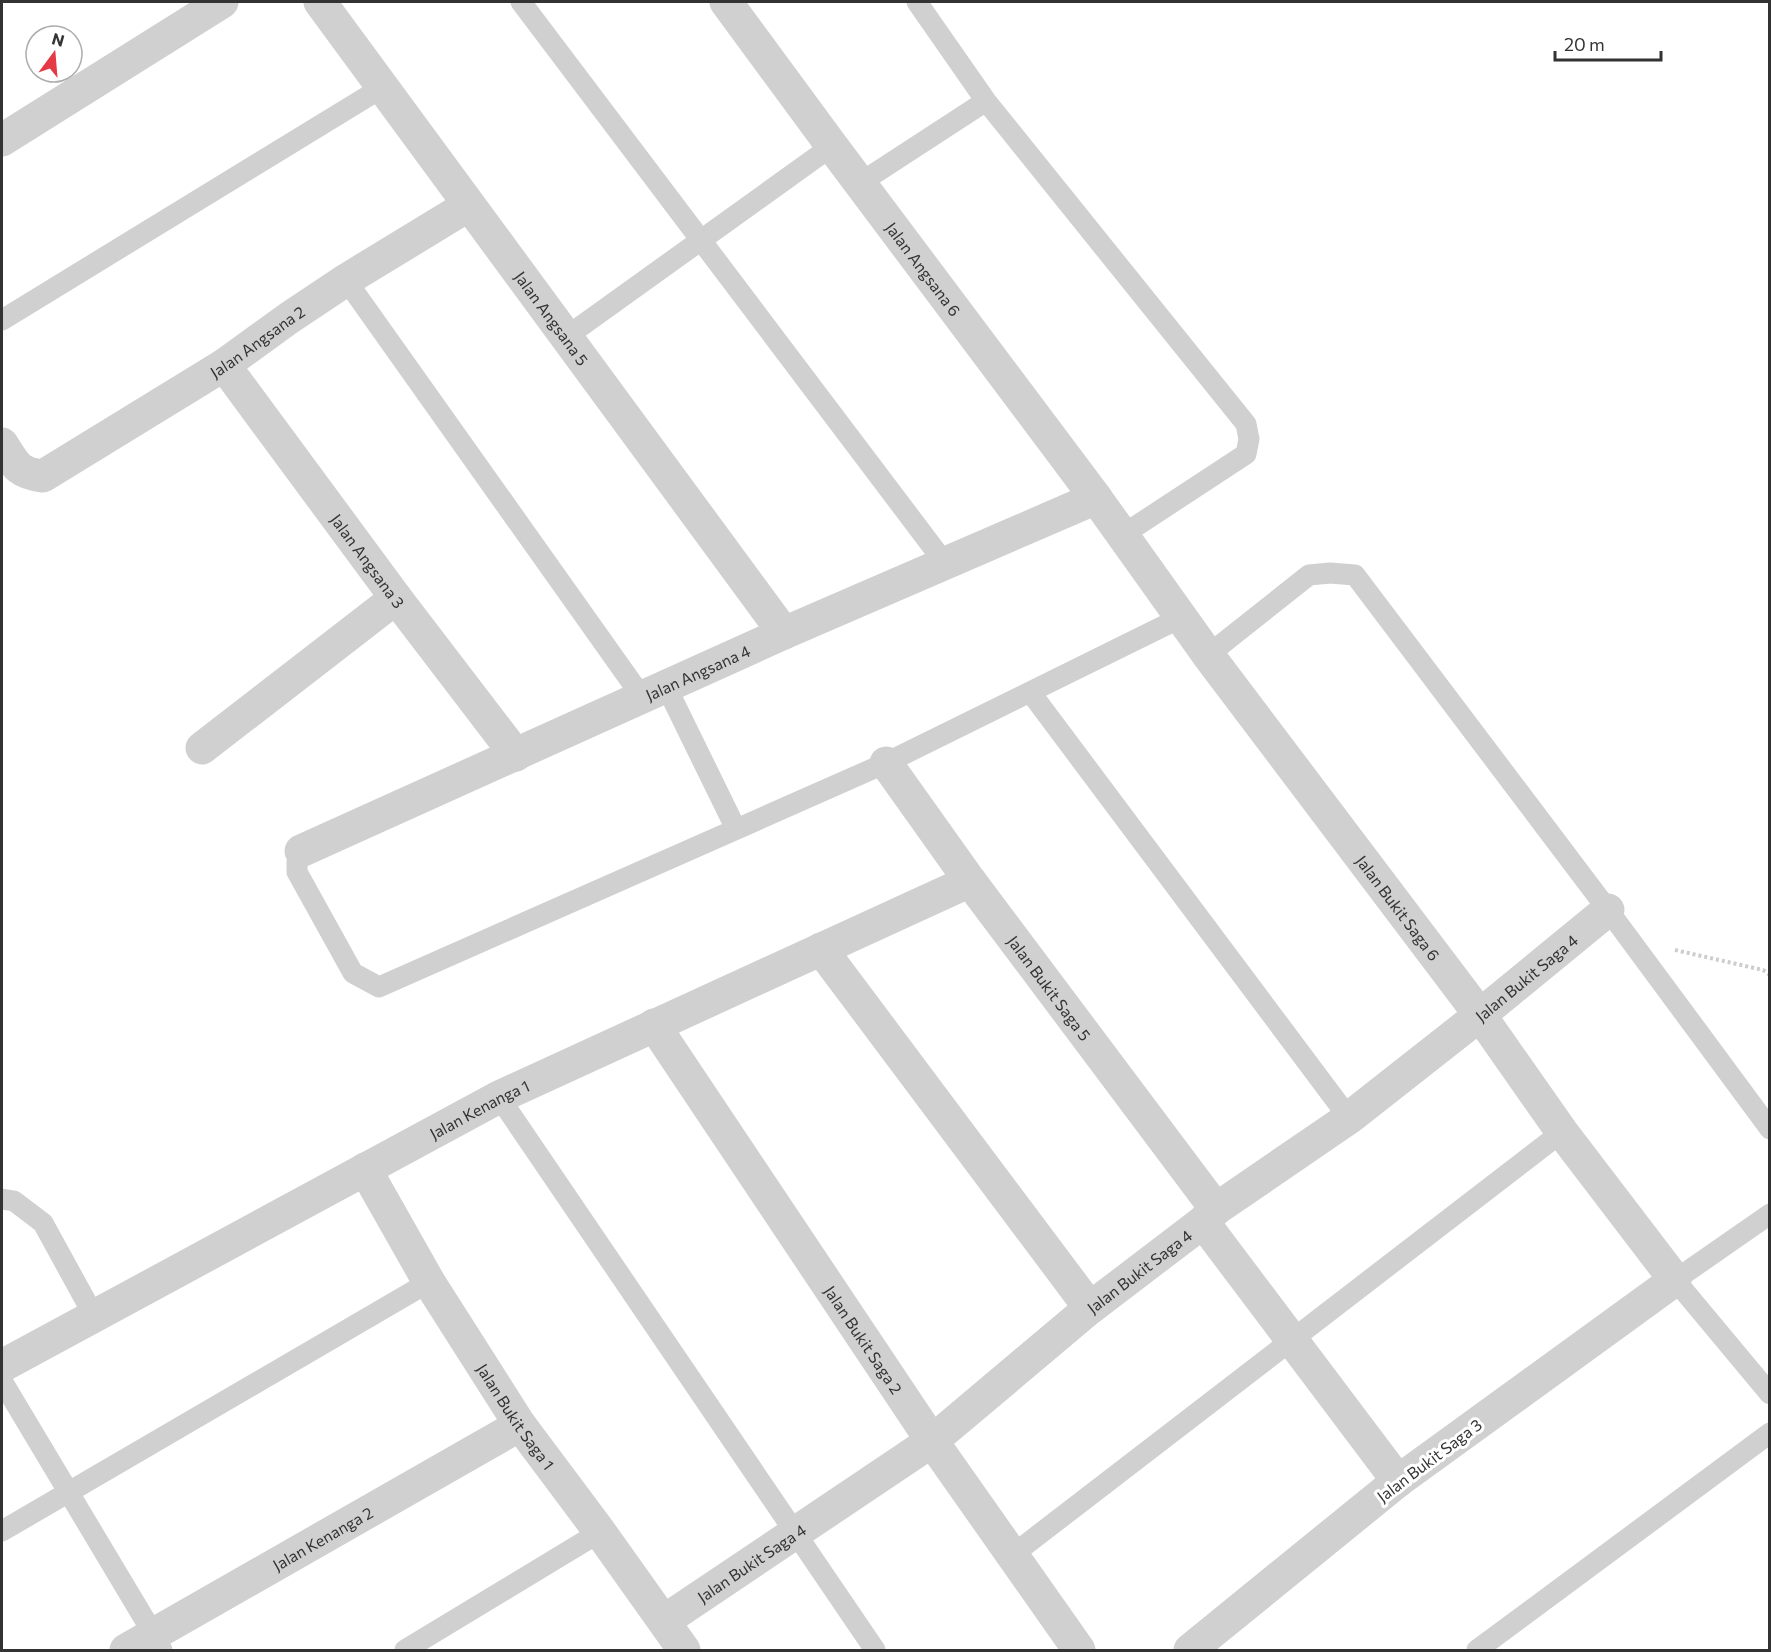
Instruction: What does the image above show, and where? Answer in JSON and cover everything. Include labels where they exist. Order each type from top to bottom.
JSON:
[{"type":"street","points":[[2,140],[222,2]]},
{"type":"street","name":"Jalan Angsana 5","points":[[320,2],[784,633]]},
{"type":"street","name":"Jalan Angsana 6","points":[[726,2],[1096,498],[1121,536]]},
{"type":"street","name":"Jalan Angsana 2","points":[[2,444],[15,465],[28,474],[43,476],[224,364],[346,280],[469,205]]},
{"type":"street","name":"Jalan Angsana 3","points":[[224,364],[396,598],[516,755]]},
{"type":"street","name":"Jalan Angsana 4","points":[[301,851],[784,633],[1096,498]]},
{"type":"street","name":"Jalan Bukit Saga 6","points":[[1121,536],[1180,618],[1480,1015],[1562,1132],[1675,1280]]},
{"type":"street","points":[[202,748],[396,598]]},
{"type":"street","name":"Jalan Bukit Saga 5","points":[[886,763],[1209,1215],[1292,1339],[1398,1482]]},
{"type":"street","name":"Jalan Kenanga 1","points":[[2,1366],[499,1097],[970,881]]},
{"type":"street","name":"Jalan Bukit Saga 4","points":[[664,1621],[932,1441],[1090,1308],[1209,1215],[1349,1118],[1608,910]]},
{"type":"street","points":[[821,949],[1090,1308]]},
{"type":"street","name":"Jalan Bukit Saga 2","points":[[654,1025],[932,1441],[1079,1650]]},
{"type":"street","name":"Jalan Bukit Saga 1","points":[[365,1169],[429,1282],[520,1425],[684,1650]]},
{"type":"street","name":"Jalan Bukit Saga 3","points":[[1208,1645],[1398,1482],[1675,1280]]},
{"type":"street","name":"Jalan Kenanga 2","points":[[126,1650],[158,1643],[520,1425]]},
{"type":"lane","points":[[521,2],[944,562]]},
{"type":"lane","points":[[916,2],[986,101],[1246,424],[1250,439],[1246,454],[1121,536]]},
{"type":"lane","points":[[2,320],[383,87]]},
{"type":"lane","points":[[860,183],[986,101]]},
{"type":"lane","points":[[566,337],[832,146]]},
{"type":"lane","points":[[346,280],[654,692],[736,829]]},
{"type":"lane","points":[[1208,655],[1309,575],[1330,573],[1355,575],[1770,1129]]},
{"type":"lane","points":[[301,851],[297,862],[297,872],[354,973],[379,987],[886,763],[1180,618]]},
{"type":"lane","points":[[1031,693],[1349,1118]]},
{"type":"lane","points":[[499,1097],[875,1650]]},
{"type":"lane","points":[[1011,1556],[1562,1132]]},
{"type":"lane","points":[[2,1199],[14,1201],[43,1223],[94,1316]]},
{"type":"lane","points":[[1770,1214],[1675,1280],[1770,1394]]},
{"type":"lane","points":[[2,1531],[429,1282]]},
{"type":"lane","points":[[2,1381],[158,1643]]},
{"type":"lane","points":[[1477,1650],[1770,1433]]},
{"type":"lane","points":[[405,1650],[600,1532]]},
{"type":"path","points":[[1644,958],[1659,948],[1762,970],[1770,975]]}]
